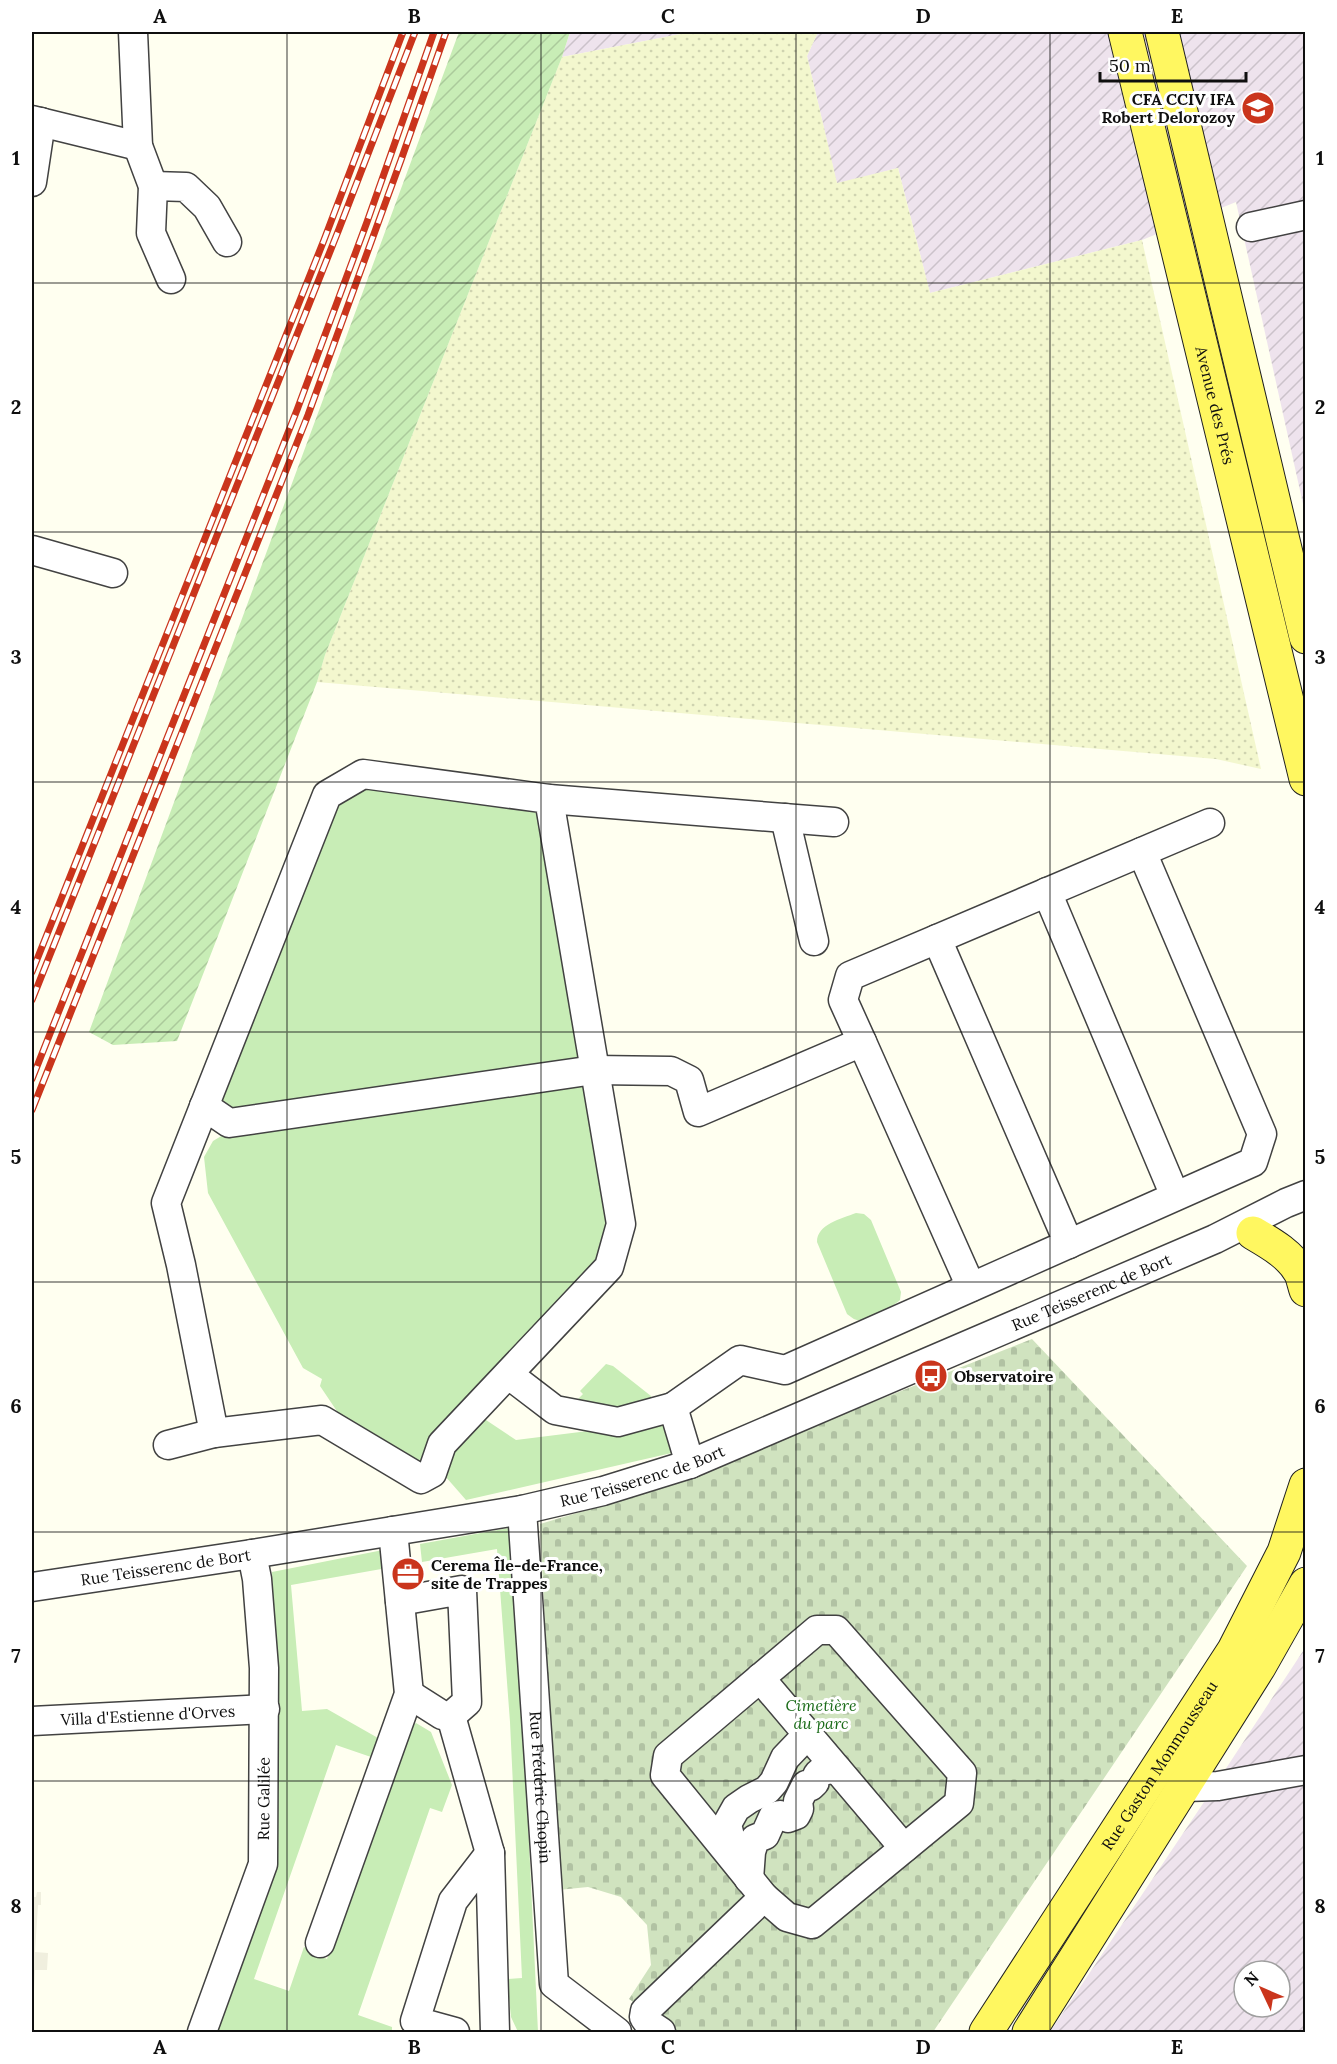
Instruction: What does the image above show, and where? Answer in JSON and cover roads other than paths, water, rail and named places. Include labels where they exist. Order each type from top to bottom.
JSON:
[{"type":"main road","name":"Avenue des Prés","points":[[1125,32],[1305,779]]},
{"type":"main road","points":[[1149,32],[1166,97],[1181,111]]},
{"type":"main road","points":[[1161,32],[1305,637]]},
{"type":"main road","points":[[1253,1233],[1287,1256],[1301,1273],[1305,1290]]},
{"type":"main road","name":"Rue Gaston Monmousseau","points":[[986,2032],[1234,1650],[1284,1552],[1305,1485]]},
{"type":"main road","name":"Rue Gaston Monmousseau","points":[[1029,2032],[1260,1667],[1305,1584]]},
{"type":"street","points":[[133,32],[138,146],[153,186],[151,233],[171,279]]},
{"type":"street","points":[[32,182],[36,121],[138,146]]},
{"type":"street","points":[[153,186],[186,187],[207,207],[227,242]]},
{"type":"street","points":[[1251,227],[1305,214]]},
{"type":"street","points":[[32,550],[113,573]]},
{"type":"street","points":[[214,1433],[181,1265],[166,1203],[327,795],[363,774],[549,799],[834,822]]},
{"type":"street","points":[[168,1445],[214,1433],[322,1420],[421,1479],[432,1473],[442,1444],[609,1267],[621,1224],[549,799]]},
{"type":"street","points":[[784,818],[814,940]]},
{"type":"street","points":[[971,1287],[843,1000],[850,976],[1210,823]]},
{"type":"street","points":[[508,1374],[555,1410],[618,1422],[673,1407],[740,1360],[785,1371],[1253,1162],[1262,1134],[1143,852]]},
{"type":"street","points":[[1047,892],[1175,1196]]},
{"type":"street","points":[[937,939],[1069,1244]]},
{"type":"street","points":[[204,1106],[230,1124],[594,1070],[671,1071],[689,1080],[698,1112],[862,1042]]},
{"type":"street","points":[[1299,1204],[1305,1178]]},
{"type":"street","name":"Rue Teisserenc de Bort","points":[[1215,1239],[1253,1233],[1299,1204]]},
{"type":"street","name":"Rue Teisserenc de Bort","points":[[32,1587],[522,1510],[603,1491],[690,1464],[1299,1204]]},
{"type":"street","points":[[673,1407],[690,1464]]},
{"type":"street","name":"Rue Frédéric Chopin","points":[[522,1510],[554,1984],[617,2032]]},
{"type":"street","points":[[320,1943],[409,1694],[393,1531]]},
{"type":"street","name":"Rue Galilée","points":[[202,2032],[263,1864],[264,1668],[252,1554]]},
{"type":"street","points":[[400,1601],[462,1590],[467,1702],[451,1716],[442,1715],[409,1694]]},
{"type":"street","points":[[817,1630],[836,1630],[962,1773],[958,1803],[904,1848],[813,1924],[787,1917],[750,1880],[665,1774],[668,1756],[817,1630]]},
{"type":"street","points":[[760,1678],[808,1734]]},
{"type":"street","name":"Villa d'Estienne d'Orves","points":[[32,1721],[265,1709]]},
{"type":"street","points":[[451,1716],[490,1853],[495,2032]]},
{"type":"street","points":[[661,2032],[649,2024],[644,2017],[645,2011],[750,1880],[751,1852],[794,1801],[808,1734]]},
{"type":"street","points":[[750,1880],[727,1824],[736,1808],[749,1798],[767,1790],[774,1782],[785,1758],[808,1734]]},
{"type":"street","points":[[1184,1787],[1218,1786],[1305,1770]]},
{"type":"street","points":[[794,1801],[904,1848]]},
{"type":"street","points":[[455,2032],[415,2021],[453,1901],[490,1853]]},
{"type":"railway","points":[[32,972],[324,240],[403,32]]},
{"type":"railway","points":[[32,1000],[339,229],[415,32]]},
{"type":"railway","points":[[32,1079],[297,410],[434,32]]},
{"type":"railway","points":[[32,1110],[308,415],[446,32]]},
{"type":"place","name":"CFA CCIV IFA Robert Delorozoy","points":[[1258,108]]},
{"type":"place","name":"Observatoire","points":[[931,1376]]},
{"type":"place","name":"Cerema Île-de-France, site de Trappes","points":[[408,1574]]},
{"type":"park label","name":"Cimetière du parc","points":[[821,1714]]}]
